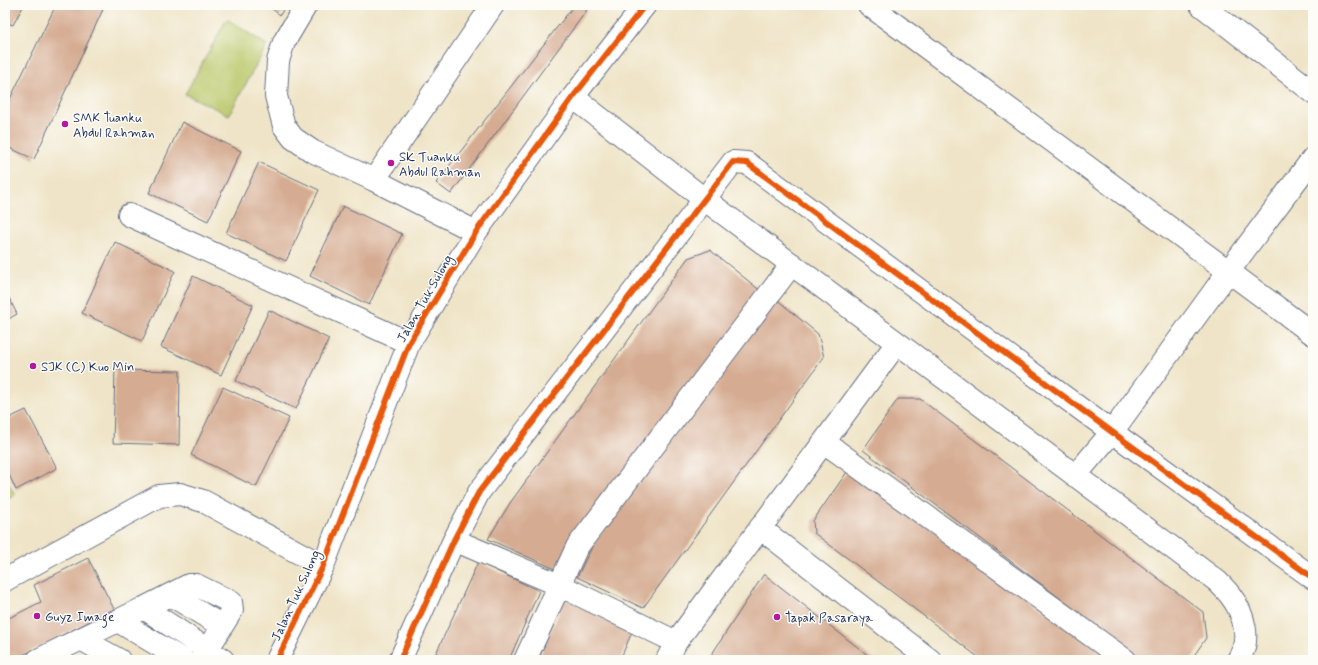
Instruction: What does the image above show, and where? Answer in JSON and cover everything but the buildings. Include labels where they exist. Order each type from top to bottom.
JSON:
[{"type":"street","points":[[306,5],[284,42],[278,61],[276,96],[284,126],[293,138],[312,151],[374,180],[476,232]]},
{"type":"street","points":[[374,180],[493,5]]},
{"type":"street","name":"Jalan Tuk Sulong","points":[[277,660],[323,566],[409,343],[476,232],[573,97],[646,5]]},
{"type":"street","points":[[869,5],[1313,334]]},
{"type":"street","points":[[1201,5],[1313,92]]},
{"type":"street","points":[[573,97],[704,199],[1217,581],[1230,594],[1243,616],[1246,640],[1242,654],[1238,660]]},
{"type":"street","points":[[1075,476],[1112,432],[1313,158]]},
{"type":"street","points":[[400,660],[454,540],[479,492],[733,162],[747,163],[1313,578]]},
{"type":"street","points":[[129,215],[409,343]]},
{"type":"street","points":[[525,660],[577,547],[792,264]]},
{"type":"street","points":[[454,540],[559,586],[672,651],[760,528],[897,343]]},
{"type":"street","points":[[824,442],[1125,660]]},
{"type":"street","points":[[5,580],[159,496],[180,494],[204,501],[323,566]]},
{"type":"street","points":[[760,528],[930,660]]},
{"type":"street","points":[[38,660],[63,655],[81,639],[144,608],[171,595],[222,626],[210,656],[144,608]]},
{"type":"street","points":[[118,621],[183,660]]},
{"type":"street","points":[[81,639],[119,660]]},
{"type":"green space","points":[[227,19],[267,45],[229,115],[185,94]]},
{"type":"green space","points":[[5,476],[15,495],[5,501]]},
{"type":"cycle path","points":[[277,660],[323,566],[409,343],[476,232],[573,97],[645,5]]},
{"type":"cycle path","points":[[400,660],[454,540],[479,492],[733,162],[747,163],[1313,578]]},
{"type":"place","name":"SMK Tuanku Abdul Rahman","points":[[65,124]]},
{"type":"place","name":"SK Tuanku Abdul Rahman","points":[[391,163]]},
{"type":"place","name":"SJK (C) Kuo Min","points":[[33,366]]},
{"type":"place","name":"Guyz Image","points":[[37,616]]},
{"type":"place","name":"Tapak Pasaraya","points":[[777,617]]}]
